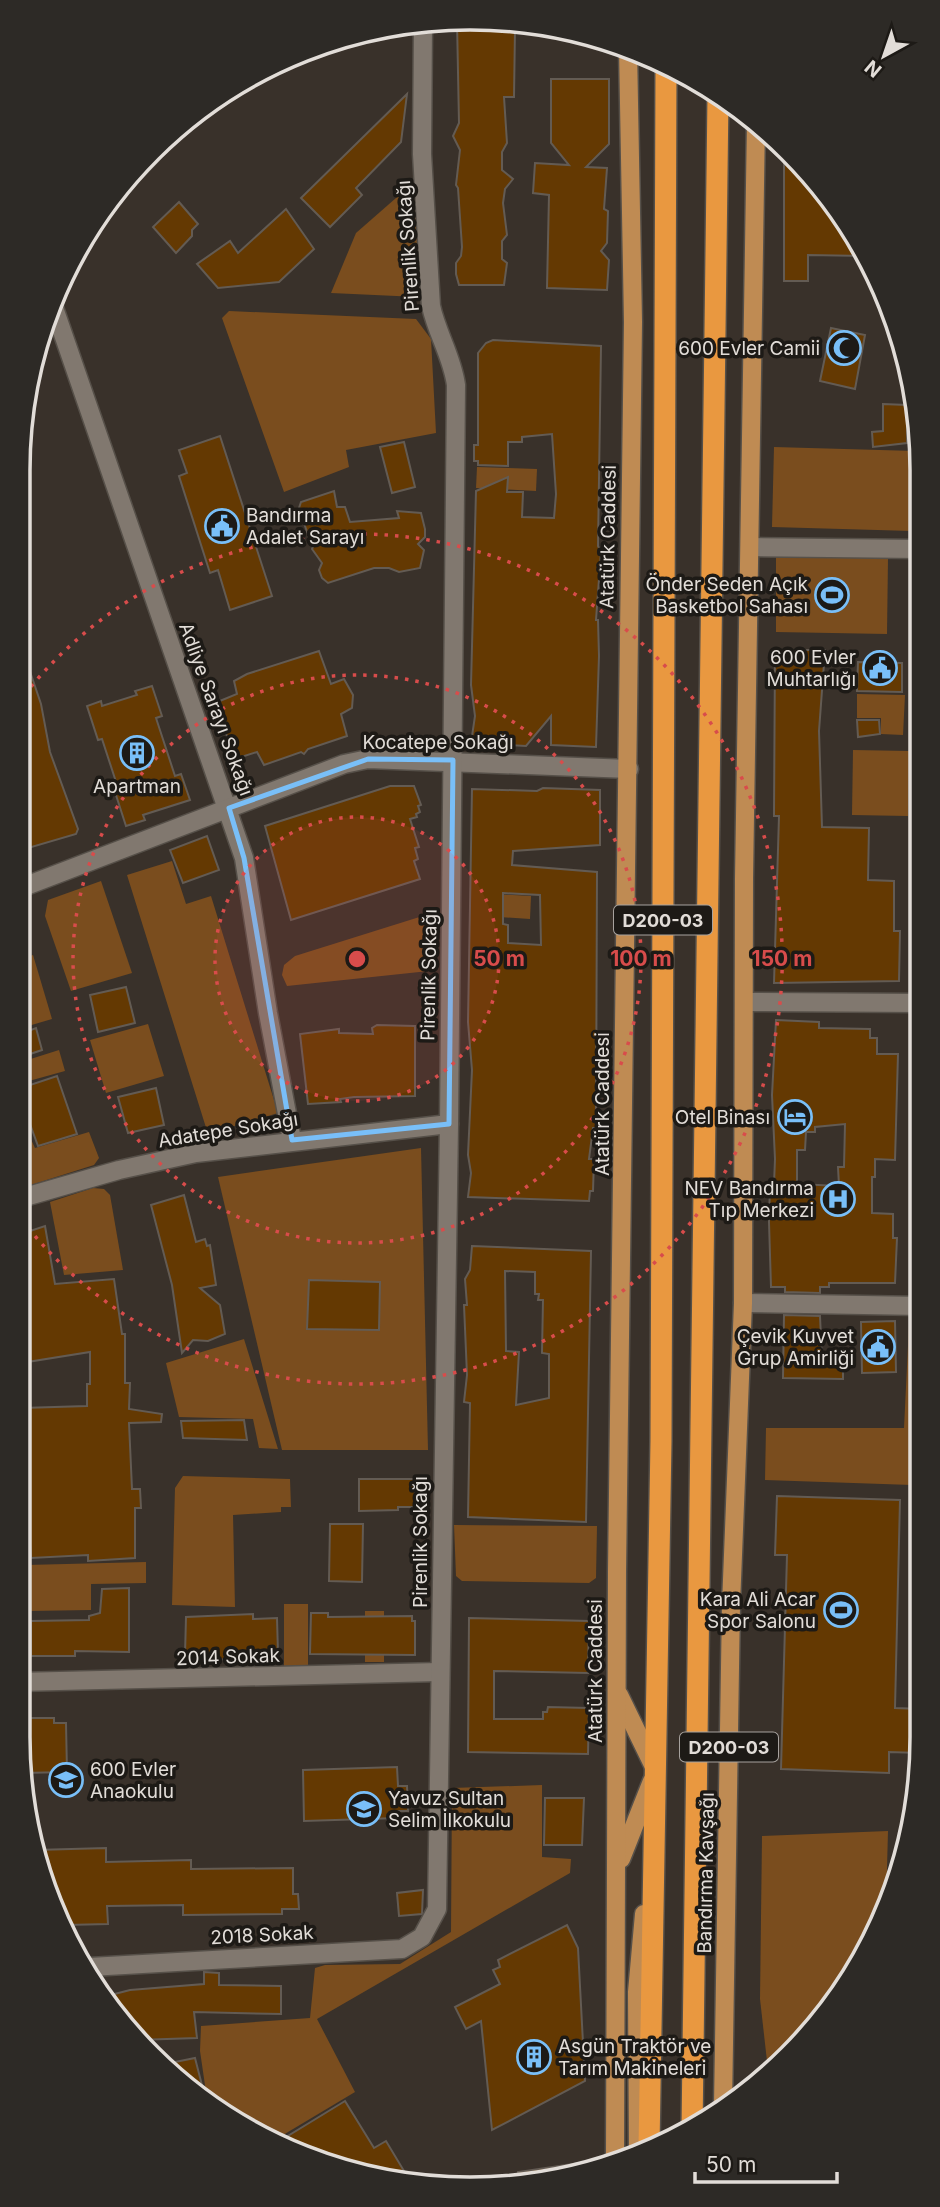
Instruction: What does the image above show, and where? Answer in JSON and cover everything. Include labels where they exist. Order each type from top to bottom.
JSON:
[{"type":"highway","name":"D200-03","points":[[649,2139],[661,1427],[666,76]]},
{"type":"highway","name":"D200-03","points":[[692,2117],[718,106]]},
{"type":"main road","name":"Atatürk Caddesi","points":[[615,2153],[617,1692],[634,322],[628,59]]},
{"type":"main road","points":[[743,1303],[756,136]]},
{"type":"main road","name":"Bandırma Kavşağı","points":[[723,2097],[732,1595],[743,1303]]},
{"type":"main road","points":[[617,1692],[656,1771],[637,1992],[638,2144]]},
{"type":"main road","points":[[617,1870],[656,1771]]},
{"type":"street","name":"Pirenlik Sokağı","points":[[423,33],[422,154],[432,306],[435,324],[453,364],[456,385],[449,1124],[437,1909],[429,1930]]},
{"type":"street","name":"Adliye Sarayı Sokağı","points":[[57,318],[229,808],[244,858],[268,1013],[292,1140]]},
{"type":"street","points":[[750,547],[910,549]]},
{"type":"street","name":"Kocatepe Sokağı","points":[[30,884],[344,764],[368,759],[453,760],[629,769]]},
{"type":"street","points":[[745,1002],[910,1003]]},
{"type":"street","name":"Adatepe Sokağı","points":[[30,1196],[119,1170],[196,1153],[449,1124]]},
{"type":"street","points":[[743,1303],[910,1306]]},
{"type":"street","name":"2014 Sokak","points":[[30,1682],[439,1672]]},
{"type":"street","name":"2018 Sokak","points":[[94,1966],[304,1953],[389,1952],[413,1944],[429,1930]]},
{"type":"highlighted area","points":[[368,759],[453,760],[449,1124],[292,1140],[244,858],[229,808]]},
{"type":"shaded area","points":[[420,177],[418,297],[331,293],[356,233]]},
{"type":"shaded area","points":[[229,311],[416,319],[431,339],[436,433],[346,450],[349,467],[284,492],[222,318]]},
{"type":"shaded area","points":[[774,447],[909,451],[910,531],[772,527]]},
{"type":"shaded area","points":[[477,467],[537,469],[536,491],[476,488]]},
{"type":"shaded area","name":"Önder Seden Açık Basketbol Sahası","points":[[776,557],[888,558],[887,634],[776,632]]},
{"type":"shaded area","points":[[857,694],[905,695],[903,735],[881,734],[881,718],[857,718]]},
{"type":"shaded area","points":[[853,750],[909,751],[908,816],[852,815]]},
{"type":"shaded area","points":[[172,861],[186,904],[211,896],[278,1113],[208,1134],[127,875]]},
{"type":"shaded area","points":[[101,881],[132,973],[71,991],[45,916],[48,900]]},
{"type":"shaded area","points":[[471,893],[531,896],[530,919],[469,915]]},
{"type":"shaded area","points":[[429,914],[429,971],[287,986],[282,975],[284,965],[295,956]]},
{"type":"shaded area","points":[[33,955],[52,1019],[30,1025],[30,956]]},
{"type":"shaded area","points":[[148,1024],[164,1076],[106,1093],[90,1040]]},
{"type":"shaded area","points":[[59,1050],[65,1071],[30,1081],[30,1059]]},
{"type":"shaded area","points":[[89,1132],[99,1158],[94,1165],[30,1185],[30,1137],[35,1148]]},
{"type":"shaded area","points":[[421,1148],[428,1450],[282,1450],[218,1177]]},
{"type":"shaded area","points":[[93,1188],[104,1189],[110,1195],[123,1270],[64,1275],[50,1202]]},
{"type":"shaded area","points":[[909,1325],[910,1485],[765,1480],[766,1428],[904,1428]]},
{"type":"shaded area","points":[[244,1339],[278,1449],[259,1448],[253,1419],[179,1417],[166,1363]]},
{"type":"shaded area","points":[[183,1476],[290,1479],[291,1507],[281,1507],[281,1512],[233,1515],[235,1607],[172,1605],[175,1488]]},
{"type":"shaded area","points":[[454,1525],[597,1526],[596,1578],[589,1583],[462,1581],[456,1576]]},
{"type":"shaded area","points":[[146,1562],[146,1583],[91,1584],[91,1610],[30,1611],[30,1565]]},
{"type":"shaded area","points":[[284,1604],[308,1604],[308,1666],[284,1666]]},
{"type":"shaded area","points":[[365,1611],[384,1611],[384,1662],[365,1662]]},
{"type":"shaded area","points":[[542,1785],[542,1857],[571,1859],[570,1873],[317,2019],[355,2092],[282,2135],[225,2103],[205,2089],[200,2051],[201,2026],[310,2018],[315,1968],[325,1965],[400,1964],[451,1932],[452,1788]]},
{"type":"shaded area","points":[[888,1831],[887,1880],[865,1932],[836,1982],[819,2005],[767,2061],[760,1999],[762,1836]]},
{"type":"building","points":[[457,30],[515,33],[514,97],[504,97],[507,143],[502,152],[502,170],[513,179],[505,189],[503,203],[507,235],[502,241],[502,259],[507,263],[504,285],[459,285],[456,263],[461,256],[462,247],[456,185],[460,150],[453,136],[459,123]]},
{"type":"building","points":[[551,79],[609,79],[609,144],[586,167],[607,168],[604,209],[608,211],[607,243],[601,251],[609,260],[607,290],[547,288],[549,195],[533,193],[535,163],[569,165],[551,143]]},
{"type":"building","points":[[407,94],[401,142],[356,188],[362,195],[330,227],[301,198]]},
{"type":"building","points":[[784,162],[819,202],[854,256],[808,255],[808,281],[784,281]]},
{"type":"building","points":[[179,202],[198,224],[192,230],[192,236],[176,253],[153,227]]},
{"type":"building","points":[[286,209],[314,249],[279,282],[218,288],[197,264],[230,241],[238,253]]},
{"type":"building","name":"600 Evler Camii","points":[[831,328],[865,335],[855,389],[820,381]]},
{"type":"building","points":[[493,340],[601,346],[598,546],[601,552],[596,620],[599,656],[596,747],[551,745],[551,716],[526,746],[471,743],[475,716],[471,685],[476,491],[508,477],[507,492],[523,492],[522,517],[554,518],[556,494],[552,434],[522,437],[522,442],[508,442],[508,466],[478,465],[478,461],[474,461],[474,445],[478,445],[478,353],[486,343]]},
{"type":"building","points":[[883,404],[905,405],[907,443],[873,447],[872,432],[883,431]]},
{"type":"building","name":"Bandırma Adalet Sarayı","points":[[220,436],[272,596],[230,610],[218,570],[210,573],[179,476],[187,473],[179,450]]},
{"type":"building","points":[[404,442],[415,487],[392,493],[380,447]]},
{"type":"building","points":[[334,491],[337,507],[345,507],[350,522],[399,518],[397,511],[421,513],[425,537],[418,544],[424,550],[420,568],[399,572],[389,568],[374,568],[328,583],[322,578],[319,570],[322,563],[312,549],[315,543],[309,538],[299,508],[301,502]]},
{"type":"building","points":[[775,650],[825,650],[819,731],[822,827],[869,828],[868,880],[894,881],[894,931],[900,931],[899,981],[774,983],[779,816],[774,816]]},
{"type":"building","points":[[319,651],[331,684],[344,679],[353,695],[352,708],[341,714],[347,736],[308,749],[304,754],[301,752],[264,765],[257,752],[235,759],[221,719],[216,718],[215,703],[237,694],[234,681],[247,674]]},
{"type":"building","points":[[858,662],[902,663],[902,692],[857,691]]},
{"type":"building","points":[[30,672],[41,704],[50,752],[78,829],[76,834],[30,847]]},
{"type":"building","name":"Apartman","points":[[152,686],[162,716],[156,718],[175,776],[181,774],[190,800],[143,815],[145,820],[126,826],[115,792],[119,791],[102,739],[98,740],[87,706],[101,701],[102,706],[137,695],[135,691]]},
{"type":"building","points":[[857,720],[879,720],[880,734],[858,737]]},
{"type":"building","points":[[390,786],[414,786],[421,805],[418,806],[420,812],[416,814],[417,817],[410,819],[419,847],[415,848],[418,859],[414,861],[420,879],[291,920],[265,826]]},
{"type":"building","points":[[543,788],[600,790],[600,845],[513,851],[512,865],[597,872],[596,1128],[593,1128],[589,1159],[594,1159],[593,1191],[590,1191],[589,1201],[468,1197],[471,1173],[468,1155],[472,1070],[468,1022],[472,789],[537,791]],"holes":[[[503,893],[540,895],[541,945],[508,943],[508,925],[503,924]]]},
{"type":"building","name":"Apartman","points":[[207,836],[219,870],[183,883],[170,850]]},
{"type":"building","points":[[126,987],[135,1023],[98,1032],[90,995]]},
{"type":"building","points":[[776,1020],[819,1022],[819,1028],[870,1029],[870,1038],[877,1038],[877,1054],[898,1054],[895,1160],[875,1159],[875,1177],[872,1177],[872,1213],[893,1214],[893,1238],[897,1238],[895,1283],[829,1283],[829,1287],[820,1287],[820,1293],[785,1292],[785,1287],[771,1287],[770,1184],[774,1184],[775,1159],[772,1095]],"holes":[[[845,1124],[844,1167],[838,1167],[839,1186],[797,1184],[797,1150],[805,1150],[806,1132],[815,1132],[815,1127]]]},
{"type":"building","points":[[377,1025],[415,1026],[415,1096],[354,1097],[340,1099],[341,1102],[308,1104],[300,1034],[339,1029],[339,1033],[373,1034],[372,1028]]},
{"type":"building","points":[[36,1028],[42,1050],[30,1054],[30,1030]]},
{"type":"building","points":[[57,1076],[77,1134],[38,1146],[30,1124],[30,1085]]},
{"type":"building","points":[[156,1088],[164,1125],[128,1133],[118,1097]]},
{"type":"building","points":[[184,1195],[196,1242],[205,1239],[207,1246],[210,1245],[216,1285],[200,1288],[220,1305],[225,1334],[208,1341],[193,1340],[182,1353],[172,1285],[151,1205]]},
{"type":"building","points":[[45,1226],[55,1284],[114,1279],[122,1334],[125,1334],[125,1383],[130,1383],[129,1409],[162,1414],[161,1422],[129,1423],[132,1489],[140,1489],[141,1508],[135,1508],[135,1558],[88,1561],[88,1555],[31,1558],[30,1408],[87,1406],[90,1352],[30,1362],[30,1231]]},
{"type":"building","points":[[472,1246],[591,1251],[586,1522],[468,1517],[470,1403],[464,1402],[467,1375],[464,1305],[467,1305],[465,1279],[470,1270]],"holes":[[[505,1271],[535,1272],[535,1294],[539,1294],[538,1300],[543,1300],[542,1353],[549,1354],[549,1398],[516,1405],[519,1352],[506,1351]]]},
{"type":"building","points":[[309,1280],[380,1282],[379,1330],[307,1329]]},
{"type":"building","points":[[784,1315],[820,1316],[822,1360],[843,1360],[843,1379],[783,1378]]},
{"type":"building","name":"Çevik Kuvvet Grup Amirliği","points":[[895,1321],[896,1372],[862,1373],[861,1322]]},
{"type":"building","points":[[244,1420],[247,1440],[183,1438],[181,1421]]},
{"type":"building","points":[[359,1479],[415,1479],[415,1507],[359,1511]]},
{"type":"building","name":"Kara Ali Acar Spor Salonu","points":[[777,1496],[900,1500],[895,1708],[910,1709],[909,1753],[889,1752],[889,1773],[781,1769],[787,1555],[775,1555]]},
{"type":"building","points":[[330,1524],[363,1524],[362,1582],[329,1581]]},
{"type":"building","points":[[129,1588],[129,1652],[75,1651],[75,1656],[31,1656],[31,1621],[89,1620],[89,1616],[100,1613],[102,1589]]},
{"type":"building","points":[[311,1613],[328,1613],[328,1617],[412,1616],[412,1621],[415,1621],[415,1655],[310,1654]]},
{"type":"building","points":[[253,1614],[253,1619],[277,1618],[278,1654],[252,1654],[252,1658],[211,1660],[205,1655],[185,1655],[186,1617]]},
{"type":"building","points":[[469,1618],[589,1621],[588,1673],[494,1671],[494,1719],[543,1719],[543,1712],[547,1712],[548,1707],[589,1708],[588,1754],[468,1752]]},
{"type":"building","name":"600 Evler Anaokulu","points":[[30,1718],[54,1718],[54,1723],[66,1723],[67,1772],[32,1773]]},
{"type":"building","name":"Yavuz Sultan Selim İlkokulu","points":[[397,1767],[398,1786],[407,1786],[408,1811],[398,1811],[398,1818],[304,1821],[303,1770]]},
{"type":"building","points":[[545,1798],[584,1798],[582,1845],[544,1845]]},
{"type":"building","points":[[106,1848],[106,1862],[191,1860],[191,1869],[293,1868],[293,1894],[298,1894],[299,1909],[282,1909],[282,1914],[183,1915],[183,1905],[107,1906],[108,1924],[72,1925],[53,1879],[45,1850]]},
{"type":"building","points":[[423,1890],[422,1914],[399,1916],[397,1893]]},
{"type":"building","name":"Asgün Traktör ve Tarım Makineleri","points":[[567,1925],[578,1948],[585,2081],[492,2130],[481,2021],[466,2029],[455,2007],[500,1984],[493,1970],[500,1967],[498,1960]]},
{"type":"building","points":[[204,1972],[219,1973],[219,1985],[281,1986],[281,2014],[194,2012],[197,2038],[151,2040],[113,1994],[130,1990],[204,1984]]},
{"type":"building","points":[[195,2058],[202,2086],[180,2068],[174,2062]]},
{"type":"building","points":[[345,2101],[374,2148],[386,2141],[404,2172],[328,2154],[286,2137]]},
{"type":"building","points":[[582,2162],[556,2169],[518,2172]]},
{"type":"place","name":"600 Evler Camii","points":[[844,348]]},
{"type":"place","name":"Bandırma Adalet Sarayı","points":[[222,526]]},
{"type":"place","name":"Önder Seden Açık Basketbol Sahası","points":[[832,595]]},
{"type":"place","name":"600 Evler Muhtarlığı","points":[[880,668]]},
{"type":"place","name":"Apartman","points":[[137,753]]},
{"type":"place","name":"Otel Binası","points":[[795,1117]]},
{"type":"place","name":"NEV Bandırma Tıp Merkezi","points":[[838,1199]]},
{"type":"place","name":"Çevik Kuvvet Grup Amirliği","points":[[878,1347]]},
{"type":"place","name":"Kara Ali Acar Spor Salonu","points":[[841,1610]]},
{"type":"place","name":"600 Evler Anaokulu","points":[[66,1780]]},
{"type":"place","name":"Yavuz Sultan Selim İlkokulu","points":[[364,1809]]},
{"type":"place","name":"Asgün Traktör ve Tarım Makineleri","points":[[534,2057]]}]
